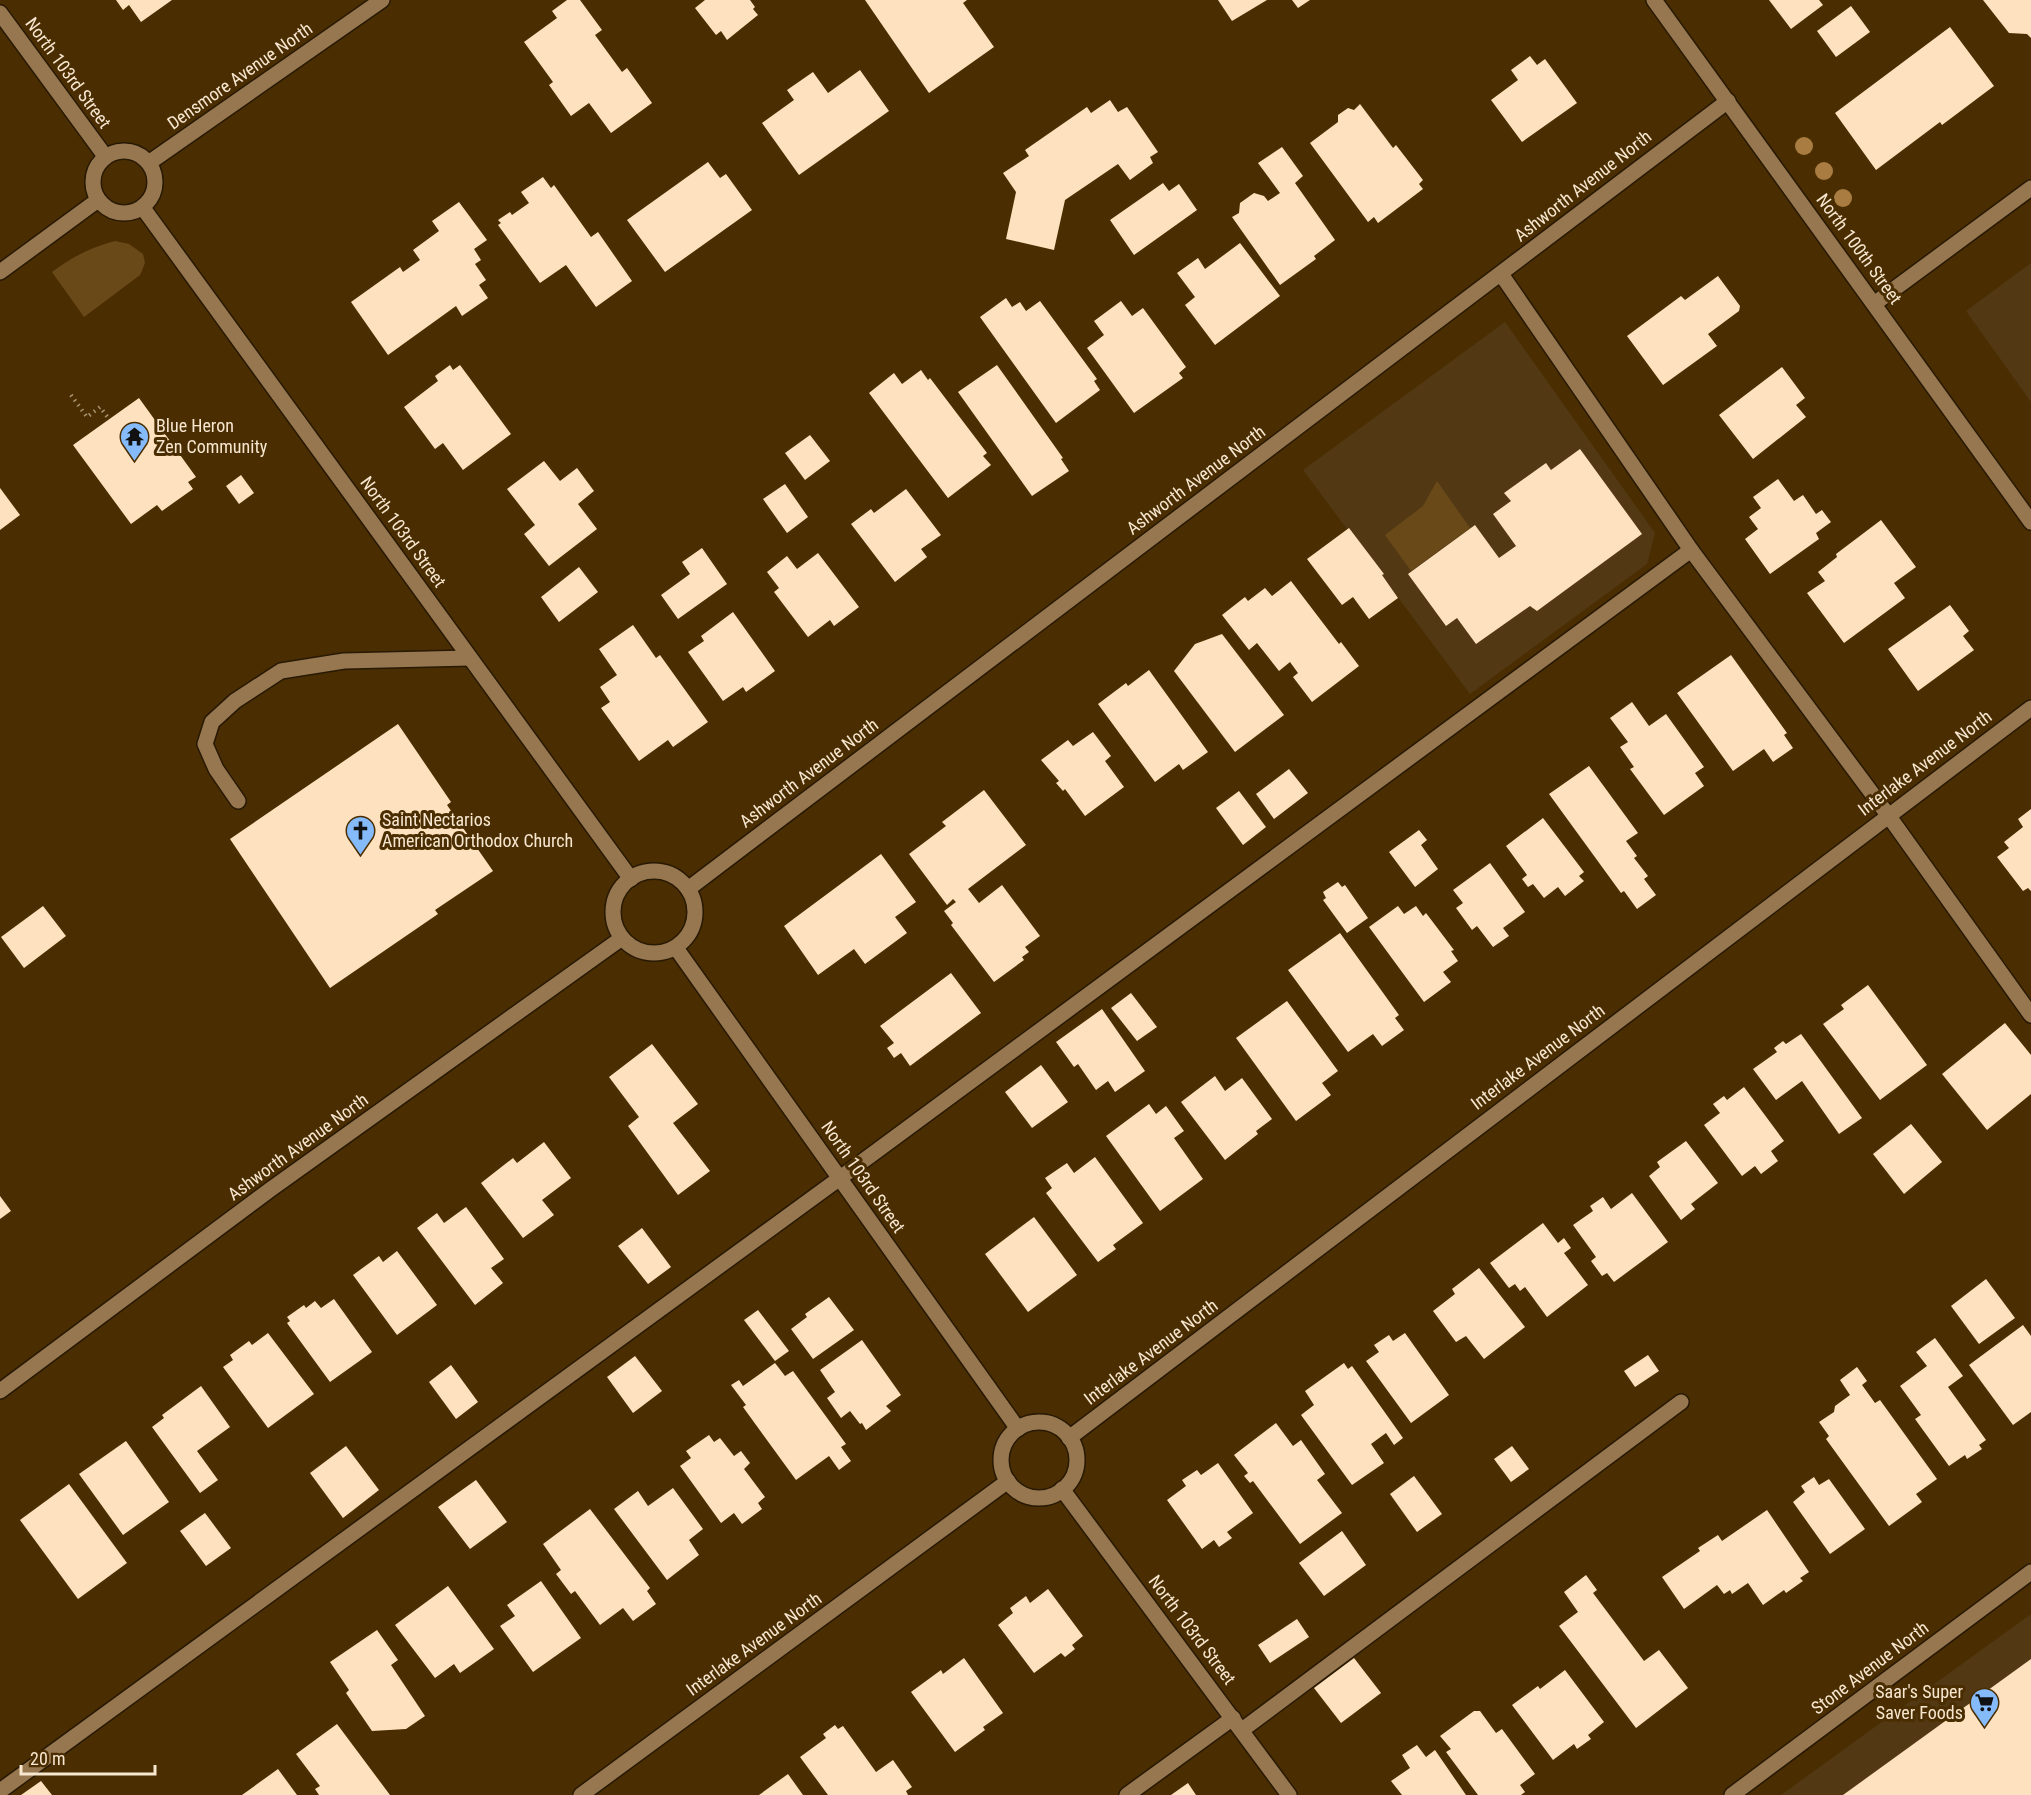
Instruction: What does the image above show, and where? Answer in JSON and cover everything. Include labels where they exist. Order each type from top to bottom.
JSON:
[{"type":"street","name":"Densmore Avenue North","points":[[150,162],[381,0]]},
{"type":"street","name":"North 100th Street","points":[[1654,0],[2031,522]]},
{"type":"street","name":"North 103rd Street","points":[[0,13],[105,156]]},
{"type":"street","name":"Ashworth Avenue North","points":[[688,889],[1728,101]]},
{"type":"street","points":[[120,150],[137,153],[150,162],[156,178],[155,187],[153,195],[143,208],[128,214],[111,211],[98,200],[92,185],[95,168],[105,156],[120,150]]},
{"type":"street","points":[[1874,304],[2031,188]]},
{"type":"street","points":[[0,272],[98,200]]},
{"type":"street","name":"North 103rd Street","points":[[143,208],[631,879]]},
{"type":"street","points":[[1501,274],[1691,550],[1888,815],[2031,1015]]},
{"type":"street","points":[[0,1791],[840,1178],[1691,550]]},
{"type":"street","points":[[238,801],[216,770],[204,744],[212,722],[235,701],[281,671],[344,661],[470,658]]},
{"type":"street","name":"Interlake Avenue North","points":[[1070,1438],[2031,708]]},
{"type":"street","points":[[648,871],[661,871],[675,876],[688,889],[696,912],[694,926],[686,939],[676,948],[662,953],[648,954],[625,942],[617,932],[613,919],[613,906],[617,894],[631,879],[648,871]]},
{"type":"street","name":"Ashworth Avenue North","points":[[0,1391],[271,1190],[622,938]]},
{"type":"street","name":"North 103rd Street","points":[[676,948],[1018,1429]]},
{"type":"street","points":[[1128,1795],[1238,1724],[1681,1402]]},
{"type":"street","points":[[1034,1422],[1046,1422],[1058,1427],[1070,1438],[1075,1447],[1077,1460],[1074,1473],[1062,1489],[1046,1497],[1033,1497],[1022,1493],[1008,1481],[1001,1465],[1001,1453],[1005,1442],[1018,1429],[1034,1422]]},
{"type":"street","name":"Interlake Avenue North","points":[[581,1795],[1008,1481]]},
{"type":"street","name":"North 103rd Street","points":[[1062,1489],[1289,1795]]},
{"type":"street","name":"Stone Avenue North","points":[[1732,1795],[2031,1572]]},
{"type":"path","points":[[72,395],[87,417],[100,408],[109,419]]},
{"type":"shaded area","points":[[115,241],[129,244],[143,254],[145,263],[140,275],[84,317],[52,272],[82,253]]},
{"type":"shaded area","points":[[2031,263],[2031,402],[1966,311]]},
{"type":"shaded area","points":[[1505,322],[1655,533],[1647,564],[1470,694],[1303,470]]},
{"type":"shaded area","points":[[1437,481],[1470,528],[1411,571],[1385,535],[1423,506]]},
{"type":"shaded area","points":[[2031,1614],[2031,1795],[1781,1795]]},
{"type":"building","points":[[116,0],[172,0],[141,22],[129,5],[123,10]]},
{"type":"building","points":[[567,0],[580,0],[602,30],[595,35],[622,72],[627,68],[652,103],[611,133],[589,103],[571,116],[549,85],[553,82],[524,42],[557,18],[552,11]]},
{"type":"building","points":[[705,0],[750,0],[758,15],[727,40],[721,31],[716,35],[695,8]]},
{"type":"building","points":[[865,0],[967,0],[963,3],[994,47],[929,93]]},
{"type":"building","points":[[1218,0],[1267,0],[1232,21]]},
{"type":"building","points":[[1292,0],[1310,0],[1298,8]]},
{"type":"building","points":[[1769,0],[1819,0],[1823,5],[1791,29]]},
{"type":"building","points":[[1983,0],[2031,0],[2031,38],[2027,34],[2009,33]]},
{"type":"building","points":[[1851,6],[1870,32],[1836,57],[1817,31]]},
{"type":"building","points":[[1950,27],[1994,86],[1942,125],[1940,122],[1876,170],[1835,113]]},
{"type":"building","points":[[1530,56],[1537,65],[1545,59],[1577,103],[1522,142],[1491,100],[1518,80],[1511,70]]},
{"type":"building","points":[[860,70],[889,111],[799,175],[762,123],[794,100],[787,90],[813,72],[828,93]]},
{"type":"building","points":[[1110,100],[1118,112],[1127,107],[1158,152],[1150,157],[1153,163],[1130,180],[1118,164],[1065,200],[1054,250],[1006,239],[1016,192],[1003,173],[1029,156],[1025,150],[1087,107],[1091,113]]},
{"type":"building","points":[[1360,104],[1393,148],[1396,145],[1423,180],[1419,184],[1423,189],[1378,223],[1374,217],[1368,222],[1310,143],[1338,122],[1338,115],[1348,108],[1354,110]]},
{"type":"building","points":[[1282,147],[1303,176],[1295,183],[1335,240],[1314,256],[1316,259],[1280,285],[1232,217],[1239,213],[1240,203],[1254,193],[1264,196],[1268,201],[1280,193],[1258,163]]},
{"type":"building","points":[[708,162],[720,178],[726,174],[752,210],[665,272],[627,220]]},
{"type":"building","points":[[543,177],[551,188],[554,185],[591,237],[598,232],[632,281],[596,307],[566,265],[540,283],[498,225],[501,223],[498,220],[510,212],[512,215],[529,203],[521,192]]},
{"type":"building","points":[[1163,183],[1169,191],[1179,184],[1197,210],[1134,255],[1110,220]]},
{"type":"building","points":[[459,202],[487,240],[474,249],[481,260],[475,264],[486,280],[479,285],[488,298],[462,316],[456,306],[388,355],[351,302],[400,267],[403,272],[420,260],[413,250],[439,231],[432,221]]},
{"type":"building","points":[[1240,243],[1280,296],[1215,345],[1185,305],[1195,297],[1177,273],[1198,258],[1205,269]]},
{"type":"building","points":[[1718,276],[1740,306],[1739,311],[1708,334],[1717,346],[1663,385],[1627,336],[1681,296],[1685,300]]},
{"type":"building","points":[[1006,298],[1012,307],[1020,302],[1026,311],[1040,301],[1097,379],[1094,381],[1100,390],[1056,423],[980,317]]},
{"type":"building","points":[[1121,301],[1132,316],[1143,308],[1186,367],[1179,373],[1183,378],[1134,413],[1087,348],[1104,335],[1094,321]]},
{"type":"building","points":[[450,365],[453,370],[460,365],[511,434],[463,470],[443,443],[435,449],[404,407],[438,381],[435,376]]},
{"type":"building","points":[[997,365],[1063,458],[1061,459],[1069,471],[1032,496],[958,392]]},
{"type":"building","points":[[1782,367],[1805,398],[1796,405],[1806,417],[1753,459],[1719,415]]},
{"type":"building","points":[[921,370],[928,380],[930,378],[987,453],[983,456],[991,465],[948,498],[869,393],[894,373],[902,384]]},
{"type":"building","name":"Blue Heron Zen Community","points":[[139,398],[196,477],[188,482],[193,489],[162,511],[157,505],[131,524],[73,445]]},
{"type":"building","points":[[810,435],[830,461],[805,480],[785,453]]},
{"type":"building","points":[[1580,449],[1642,534],[1537,611],[1530,606],[1476,644],[1457,618],[1446,626],[1408,574],[1475,525],[1499,558],[1516,546],[1493,514],[1511,501],[1504,493],[1546,463],[1551,470]]},
{"type":"building","points":[[544,461],[560,481],[577,468],[594,491],[578,504],[597,529],[549,566],[524,534],[535,525],[507,489]]},
{"type":"building","points":[[241,475],[254,493],[239,504],[226,486]]},
{"type":"building","points":[[1778,479],[1794,501],[1803,495],[1816,514],[1822,510],[1831,522],[1816,533],[1819,539],[1770,574],[1745,539],[1758,529],[1749,517],[1761,508],[1753,497]]},
{"type":"building","points":[[785,484],[808,517],[787,533],[763,499]]},
{"type":"building","points":[[0,488],[20,515],[0,530]]},
{"type":"building","points":[[906,489],[941,535],[921,549],[927,557],[895,582],[851,524],[871,509],[874,513]]},
{"type":"building","points":[[1881,520],[1916,567],[1894,583],[1905,598],[1844,643],[1807,593],[1825,581],[1818,572],[1837,557],[1836,554]]},
{"type":"building","points":[[1349,528],[1384,574],[1382,575],[1398,598],[1369,619],[1353,597],[1342,605],[1307,559]]},
{"type":"building","points":[[702,548],[727,584],[678,619],[661,595],[690,574],[682,562]]},
{"type":"building","points":[[818,553],[859,607],[834,626],[830,620],[808,637],[774,592],[779,588],[767,572],[787,556],[797,569]]},
{"type":"building","points":[[579,567],[598,592],[559,622],[541,597]]},
{"type":"building","points":[[1291,581],[1339,644],[1341,642],[1359,666],[1312,702],[1293,677],[1298,673],[1290,662],[1279,671],[1257,643],[1249,650],[1222,615],[1245,597],[1248,601],[1265,588],[1272,596]]},
{"type":"building","points":[[1950,605],[1969,631],[1963,636],[1974,650],[1918,691],[1888,649]]},
{"type":"building","points":[[733,612],[775,671],[746,692],[743,687],[723,701],[688,652],[704,641],[701,636]]},
{"type":"building","points":[[633,625],[656,658],[660,655],[708,722],[673,747],[668,740],[639,761],[601,708],[610,702],[600,687],[617,675],[599,649]]},
{"type":"building","points":[[1222,634],[1284,715],[1235,752],[1174,671],[1195,644]]},
{"type":"building","points":[[1731,655],[1787,733],[1784,735],[1793,748],[1773,762],[1764,749],[1733,771],[1677,693]]},
{"type":"building","points":[[1149,670],[1208,752],[1183,770],[1179,764],[1155,782],[1098,704],[1126,683],[1128,686]]},
{"type":"building","points":[[1632,702],[1649,726],[1666,714],[1704,767],[1695,773],[1704,786],[1664,815],[1630,769],[1634,767],[1620,747],[1628,742],[1610,718]]},
{"type":"building","name":"Saint Nectarios American Orthodox Church","points":[[398,724],[451,802],[447,805],[493,871],[435,910],[438,914],[330,988],[230,839]]},
{"type":"building","points":[[1093,732],[1111,756],[1105,761],[1124,787],[1085,816],[1065,789],[1063,791],[1056,783],[1059,781],[1041,760],[1068,740],[1073,746]]},
{"type":"building","points":[[1589,766],[1638,833],[1626,841],[1637,856],[1634,858],[1648,876],[1644,879],[1656,895],[1637,909],[1624,891],[1621,893],[1549,794]]},
{"type":"building","points":[[1289,769],[1308,793],[1274,819],[1256,794]]},
{"type":"building","points":[[984,790],[1026,845],[968,889],[979,903],[1002,885],[1040,936],[1025,947],[1029,952],[1022,957],[1024,960],[994,982],[951,925],[953,923],[944,911],[956,902],[953,899],[947,905],[909,854],[946,826],[942,822]]},
{"type":"building","points":[[1239,791],[1266,827],[1243,845],[1216,808]]},
{"type":"building","points":[[2031,809],[2031,891],[2028,888],[2023,891],[1997,857],[2009,848],[2004,842],[2023,827],[2018,819]]},
{"type":"building","points":[[1543,818],[1584,872],[1579,876],[1584,881],[1565,896],[1558,887],[1544,898],[1533,884],[1528,887],[1522,879],[1527,875],[1506,846]]},
{"type":"building","points":[[1419,830],[1427,840],[1421,845],[1438,869],[1415,887],[1389,852]]},
{"type":"building","points":[[881,854],[916,902],[895,917],[907,933],[865,964],[854,949],[818,975],[784,926]]},
{"type":"building","points":[[1490,863],[1525,912],[1503,928],[1509,936],[1493,947],[1477,926],[1472,930],[1456,908],[1463,903],[1453,890]]},
{"type":"building","points":[[1338,882],[1342,887],[1345,885],[1368,918],[1347,933],[1323,900],[1326,898],[1323,892]]},
{"type":"building","points":[[43,906],[66,936],[24,968],[1,937]]},
{"type":"building","points":[[1398,906],[1404,914],[1416,906],[1423,916],[1426,913],[1454,950],[1451,951],[1458,961],[1443,972],[1451,982],[1424,1002],[1369,927]]},
{"type":"building","points":[[1340,933],[1399,1015],[1395,1018],[1404,1030],[1382,1046],[1373,1034],[1348,1052],[1288,970]]},
{"type":"building","points":[[951,973],[981,1013],[910,1066],[901,1053],[894,1058],[887,1048],[894,1043],[880,1026]]},
{"type":"building","points":[[1868,985],[1927,1065],[1880,1100],[1823,1024],[1844,1009],[1841,1005]]},
{"type":"building","points":[[1131,993],[1157,1027],[1137,1041],[1111,1008]]},
{"type":"building","points":[[1287,1001],[1338,1071],[1322,1083],[1331,1095],[1296,1121],[1236,1038]]},
{"type":"building","points":[[1102,1009],[1145,1071],[1115,1092],[1108,1081],[1096,1090],[1078,1064],[1074,1067],[1056,1042]]},
{"type":"building","points":[[2005,1023],[2031,1055],[2031,1094],[1987,1130],[1942,1074]]},
{"type":"building","points":[[1801,1034],[1862,1118],[1839,1134],[1802,1081],[1776,1100],[1753,1069],[1777,1052],[1774,1048],[1783,1041],[1786,1044]]},
{"type":"building","points":[[652,1044],[698,1104],[673,1123],[710,1171],[678,1195],[628,1126],[639,1117],[609,1077]]},
{"type":"building","points":[[1041,1065],[1068,1102],[1032,1128],[1005,1092]]},
{"type":"building","points":[[1215,1076],[1225,1091],[1242,1078],[1272,1119],[1256,1131],[1258,1134],[1225,1160],[1181,1102]]},
{"type":"building","points":[[1744,1087],[1784,1141],[1771,1151],[1778,1161],[1761,1174],[1755,1166],[1742,1176],[1704,1125],[1720,1113],[1713,1104],[1724,1096],[1727,1100]]},
{"type":"building","points":[[1149,1104],[1156,1114],[1166,1106],[1184,1131],[1174,1138],[1203,1179],[1160,1211],[1106,1136]]},
{"type":"building","points":[[1911,1124],[1942,1162],[1904,1194],[1873,1154]]},
{"type":"building","points":[[1686,1141],[1718,1183],[1691,1204],[1695,1209],[1681,1220],[1649,1176],[1660,1167],[1657,1162]]},
{"type":"building","points":[[544,1142],[571,1178],[542,1200],[554,1215],[523,1238],[481,1183],[513,1158],[517,1163]]},
{"type":"building","points":[[1095,1157],[1143,1223],[1113,1245],[1116,1249],[1098,1262],[1046,1193],[1052,1188],[1045,1178],[1067,1163],[1074,1173]]},
{"type":"building","points":[[1632,1193],[1668,1242],[1614,1282],[1607,1273],[1602,1276],[1591,1261],[1596,1257],[1573,1225],[1593,1211],[1590,1206],[1603,1197],[1611,1209]]},
{"type":"building","points":[[0,1196],[11,1211],[0,1219]]},
{"type":"building","points":[[466,1207],[504,1259],[491,1268],[503,1283],[475,1305],[417,1228],[437,1213],[444,1223]]},
{"type":"building","points":[[1034,1217],[1077,1275],[1028,1312],[985,1254]]},
{"type":"building","points":[[1543,1223],[1558,1243],[1564,1238],[1571,1248],[1564,1253],[1588,1285],[1547,1317],[1525,1287],[1520,1291],[1515,1284],[1509,1288],[1490,1263]]},
{"type":"building","points":[[642,1228],[671,1267],[648,1284],[618,1246]]},
{"type":"building","points":[[397,1251],[437,1305],[397,1335],[353,1275],[379,1256],[383,1262]]},
{"type":"building","points":[[1479,1268],[1525,1327],[1484,1359],[1466,1336],[1456,1342],[1433,1311],[1455,1294],[1452,1289]]},
{"type":"building","points":[[1986,1279],[2015,1318],[1979,1344],[1951,1306]]},
{"type":"building","points":[[829,1297],[854,1330],[813,1359],[791,1329],[807,1317],[805,1314]]},
{"type":"building","points":[[334,1299],[372,1352],[330,1382],[287,1323],[290,1321],[287,1317],[304,1305],[306,1308],[315,1301],[321,1308]]},
{"type":"building","points":[[758,1310],[789,1351],[775,1361],[744,1320]]},
{"type":"building","points":[[2023,1325],[2031,1336],[2031,1412],[2013,1425],[1969,1365]]},
{"type":"building","points":[[268,1333],[314,1394],[268,1428],[223,1367],[233,1360],[230,1355],[249,1341],[252,1345]]},
{"type":"building","points":[[1405,1333],[1449,1395],[1411,1423],[1366,1361],[1379,1352],[1374,1345],[1389,1335],[1393,1341]]},
{"type":"building","points":[[1935,1338],[1963,1376],[1948,1387],[1986,1440],[1979,1445],[1982,1449],[1967,1459],[1965,1455],[1949,1466],[1915,1419],[1921,1415],[1900,1386],[1927,1366],[1916,1352]]},
{"type":"building","points":[[862,1340],[901,1395],[886,1406],[891,1411],[866,1430],[850,1411],[841,1418],[827,1398],[835,1392],[820,1370]]},
{"type":"building","points":[[1648,1355],[1659,1371],[1635,1387],[1624,1371]]},
{"type":"building","points":[[635,1356],[662,1391],[633,1413],[607,1377]]},
{"type":"building","points":[[775,1363],[785,1376],[793,1371],[846,1444],[841,1447],[851,1461],[839,1470],[829,1456],[796,1480],[743,1407],[746,1405],[731,1385],[739,1380],[743,1386]]},
{"type":"building","points":[[1344,1363],[1348,1369],[1352,1366],[1403,1438],[1394,1445],[1386,1433],[1371,1444],[1384,1463],[1352,1485],[1301,1415],[1314,1405],[1305,1391]]},
{"type":"building","points":[[451,1365],[478,1402],[456,1419],[429,1382]]},
{"type":"building","points":[[1857,1367],[1867,1381],[1862,1385],[1875,1403],[1880,1400],[1937,1479],[1916,1494],[1922,1502],[1889,1526],[1826,1439],[1829,1436],[1819,1422],[1834,1412],[1835,1406],[1850,1395],[1840,1380]]},
{"type":"building","points":[[201,1386],[230,1427],[197,1451],[218,1480],[200,1493],[152,1427],[164,1418],[162,1415]]},
{"type":"building","points":[[1276,1423],[1293,1446],[1301,1440],[1325,1474],[1317,1480],[1342,1513],[1300,1544],[1253,1481],[1250,1483],[1244,1476],[1248,1473],[1234,1455]]},
{"type":"building","points":[[709,1435],[714,1442],[720,1438],[734,1456],[741,1451],[750,1463],[744,1469],[765,1497],[758,1503],[762,1509],[742,1524],[734,1513],[721,1523],[680,1466],[691,1458],[686,1451]]},
{"type":"building","points":[[126,1441],[169,1502],[123,1535],[79,1474]]},
{"type":"building","points":[[346,1446],[379,1490],[343,1518],[310,1473]]},
{"type":"building","points":[[1512,1446],[1529,1469],[1511,1482],[1494,1459]]},
{"type":"building","points":[[1218,1463],[1253,1513],[1227,1532],[1232,1538],[1219,1547],[1214,1540],[1202,1549],[1167,1500],[1186,1486],[1182,1480],[1197,1470],[1201,1475]]},
{"type":"building","points":[[1414,1476],[1442,1514],[1417,1532],[1390,1494]]},
{"type":"building","points":[[1814,1477],[1819,1485],[1829,1479],[1865,1529],[1830,1554],[1793,1502],[1805,1492],[1801,1486]]},
{"type":"building","points":[[476,1480],[507,1522],[470,1549],[438,1507]]},
{"type":"building","points":[[69,1484],[127,1563],[78,1599],[20,1520]]},
{"type":"building","points":[[673,1488],[703,1529],[689,1540],[699,1555],[667,1580],[614,1509],[638,1491],[648,1506]]},
{"type":"building","points":[[590,1509],[650,1588],[647,1591],[656,1604],[633,1621],[623,1608],[600,1625],[575,1591],[571,1594],[556,1574],[561,1570],[543,1544]]},
{"type":"building","points":[[1767,1510],[1809,1572],[1800,1578],[1803,1581],[1786,1593],[1784,1590],[1763,1605],[1748,1583],[1732,1594],[1730,1590],[1724,1594],[1717,1585],[1684,1609],[1662,1577],[1700,1551],[1698,1548],[1718,1535],[1722,1541]]},
{"type":"building","points":[[205,1513],[231,1548],[206,1566],[180,1531]]},
{"type":"building","points":[[1342,1531],[1366,1565],[1324,1596],[1299,1563]]},
{"type":"building","points":[[1586,1575],[1597,1590],[1593,1593],[1644,1661],[1659,1650],[1688,1688],[1636,1728],[1559,1626],[1578,1612],[1564,1592]]},
{"type":"building","points":[[541,1581],[581,1638],[533,1672],[500,1626],[515,1616],[507,1605]]},
{"type":"building","points":[[448,1586],[494,1649],[460,1673],[454,1664],[435,1678],[395,1625]]},
{"type":"building","points":[[1048,1589],[1083,1636],[1072,1645],[1075,1649],[1065,1657],[1061,1653],[1034,1673],[998,1625],[1013,1613],[1010,1608],[1026,1596],[1030,1603]]},
{"type":"building","points":[[1297,1619],[1309,1637],[1270,1663],[1258,1645]]},
{"type":"building","points":[[377,1630],[398,1660],[391,1665],[425,1716],[406,1729],[372,1731],[346,1693],[349,1690],[330,1662]]},
{"type":"building","points":[[964,1658],[1003,1713],[983,1727],[985,1730],[955,1752],[911,1692],[941,1670],[943,1674]]},
{"type":"building","points":[[1354,1658],[1381,1693],[1341,1723],[1314,1688]]},
{"type":"building","name":"Saar's Super Saver Foods","points":[[2031,1659],[2031,1795],[1843,1795]]},
{"type":"building","points":[[1565,1670],[1604,1722],[1588,1735],[1591,1739],[1577,1749],[1574,1744],[1553,1760],[1512,1705],[1538,1686],[1540,1689]]},
{"type":"building","points":[[1474,1711],[1480,1711],[1496,1733],[1502,1729],[1535,1774],[1520,1785],[1525,1792],[1521,1795],[1478,1795],[1446,1752],[1451,1749],[1440,1736]]},
{"type":"building","points":[[337,1724],[390,1795],[319,1795],[315,1789],[320,1786],[296,1754]]},
{"type":"building","points":[[835,1725],[838,1729],[843,1726],[876,1772],[893,1760],[912,1787],[906,1791],[908,1795],[828,1795],[800,1757],[826,1738],[823,1734]]},
{"type":"building","points":[[1417,1745],[1426,1757],[1435,1750],[1466,1795],[1402,1795],[1391,1781],[1410,1768],[1402,1755]]},
{"type":"building","points":[[278,1769],[297,1795],[242,1795]]},
{"type":"building","points":[[788,1774],[803,1795],[759,1795]]},
{"type":"building","points":[[41,1781],[52,1795],[21,1795]]},
{"type":"building","points":[[1188,1783],[1196,1795],[1171,1795]]},
{"type":"place","name":"Blue Heron Zen Community","points":[[135,462]]},
{"type":"place","name":"Saint Nectarios American Orthodox Church","points":[[361,856]]},
{"type":"place","name":"Saar's Super Saver Foods","points":[[1984,1728]]}]
